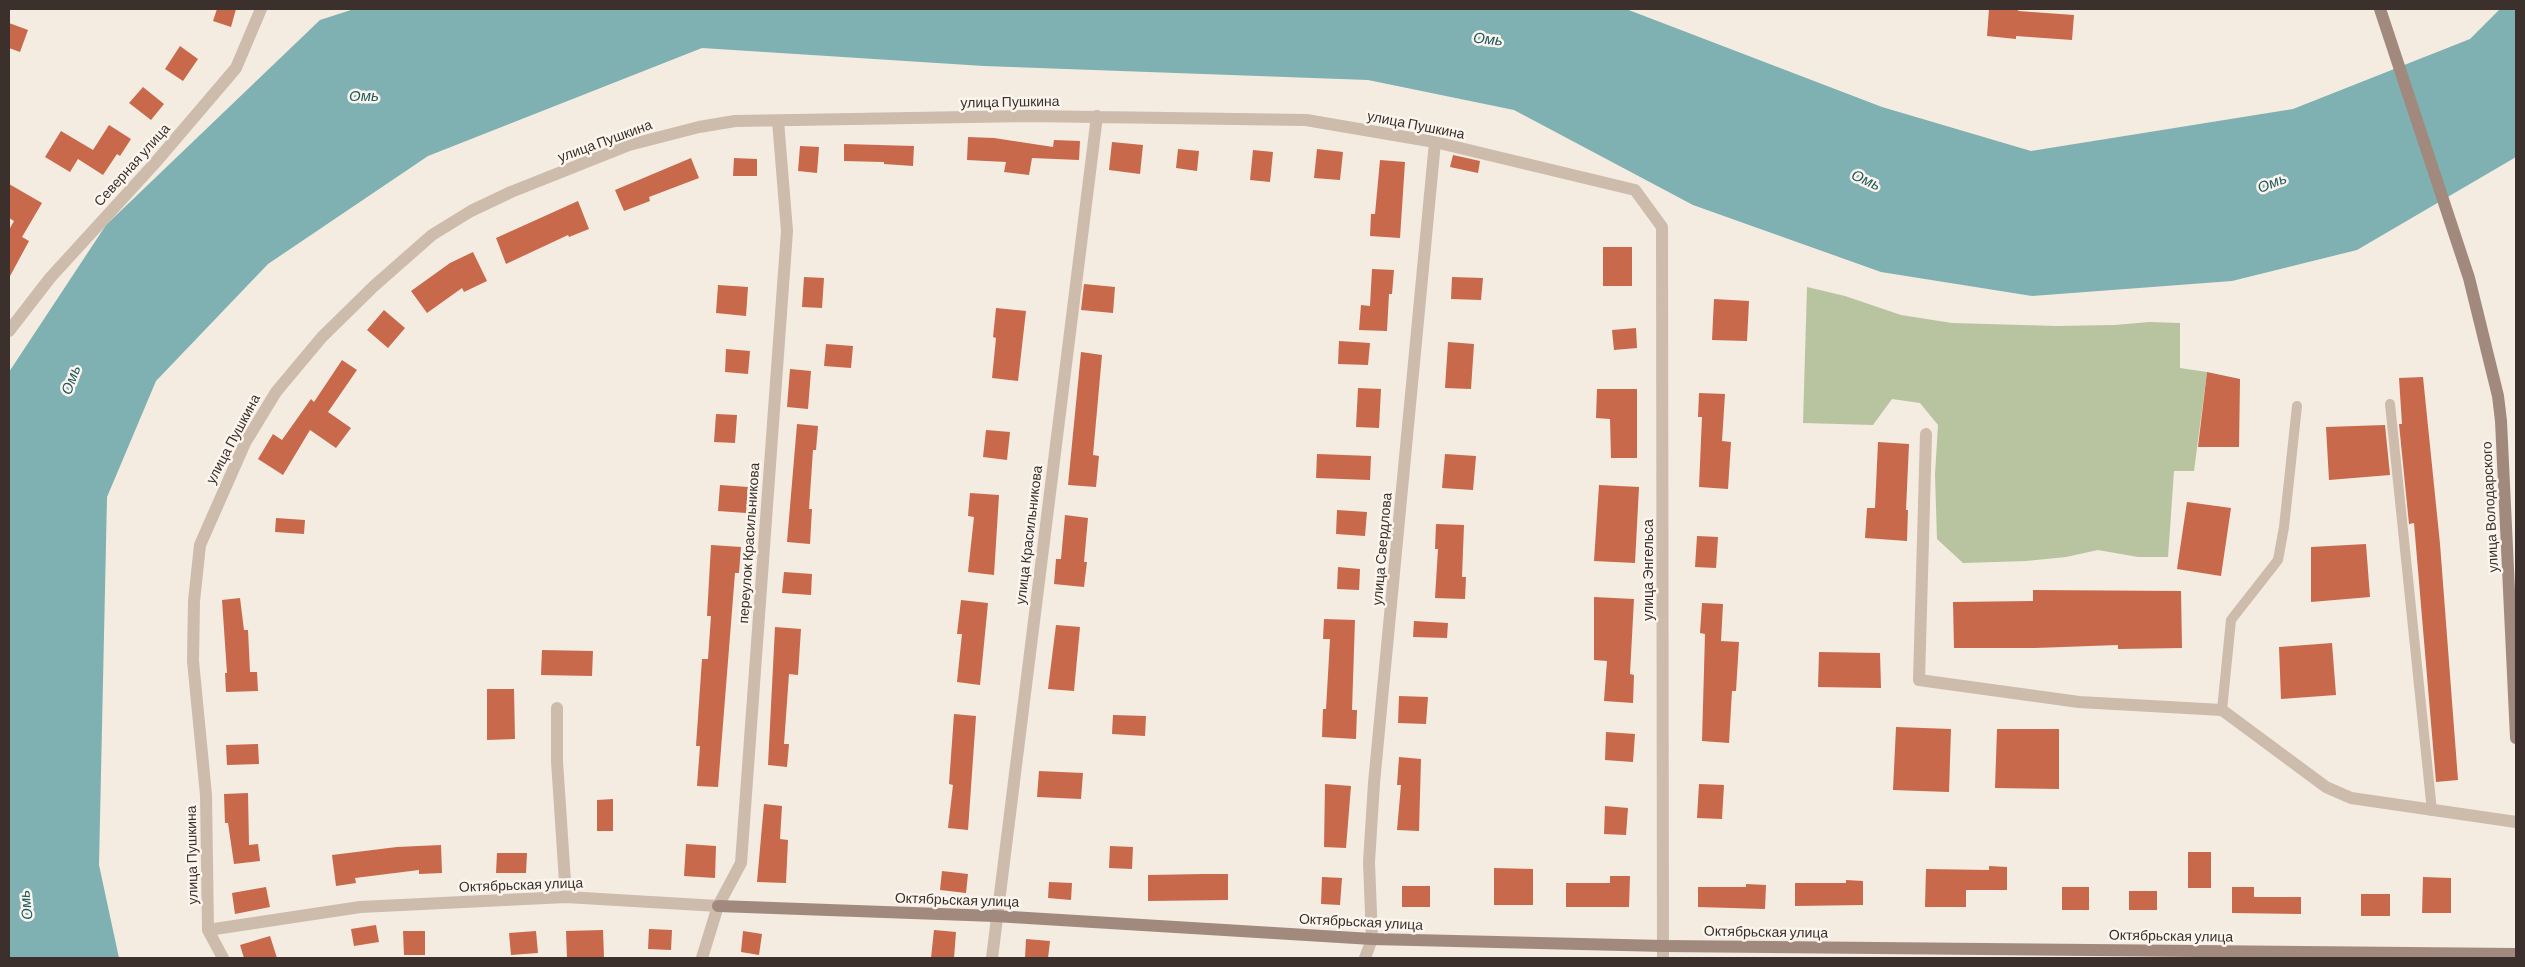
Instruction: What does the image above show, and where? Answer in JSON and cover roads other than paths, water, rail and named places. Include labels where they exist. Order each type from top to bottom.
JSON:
[{"type":"street","name":"Северная улица","points":[[9,331],[50,278],[155,163],[236,68],[261,9]]},
{"type":"street","name":"улица Володарского","points":[[2380,9],[2469,278],[2491,363],[2502,421],[2516,738]]},
{"type":"street","name":"улица Пушкина","points":[[223,958],[208,930],[206,795],[193,661],[194,601],[200,545],[245,443],[276,392],[322,337],[374,286],[432,234],[471,211],[510,192],[629,145],[736,121],[1097,116],[1306,120],[1435,142],[1635,190]]},
{"type":"street","name":"улица Красильникова","points":[[992,958],[995,916],[1097,116]]},
{"type":"street","name":"переулок Красильникова","points":[[702,958],[718,906],[741,863],[787,231],[778,121]]},
{"type":"street","name":"улица Свердлова","points":[[1365,958],[1372,939],[1370,862],[1374,784],[1435,142]]},
{"type":"street","name":"улица Энгельса","points":[[1635,190],[1662,227],[1664,952]]},
{"type":"street","points":[[1926,434],[1919,680],[2079,702],[2222,710],[2326,787],[2351,798],[2516,822]]},
{"type":"street","points":[[557,708],[557,761],[566,897]]},
{"type":"street","name":"Октябрьская улица","points":[[208,930],[360,907],[566,897],[718,906],[995,916],[1372,939],[1664,952],[2516,954]]},
{"type":"lane","points":[[2390,404],[2432,811]]},
{"type":"lane","points":[[2222,710],[2231,620],[2278,560],[2284,527],[2297,406]]},
{"type":"water","name":"Омь","points":[[354,9],[1626,9],[1882,107],[2031,151],[2293,109],[2470,39],[2500,9],[2516,9],[2516,157],[2357,250],[2232,281],[2032,296],[1881,272],[1693,205],[1514,110],[1368,80],[984,66],[702,48],[428,156],[268,264],[156,381],[107,497],[99,865],[119,958],[9,958],[9,372],[106,225],[320,20]]}]
